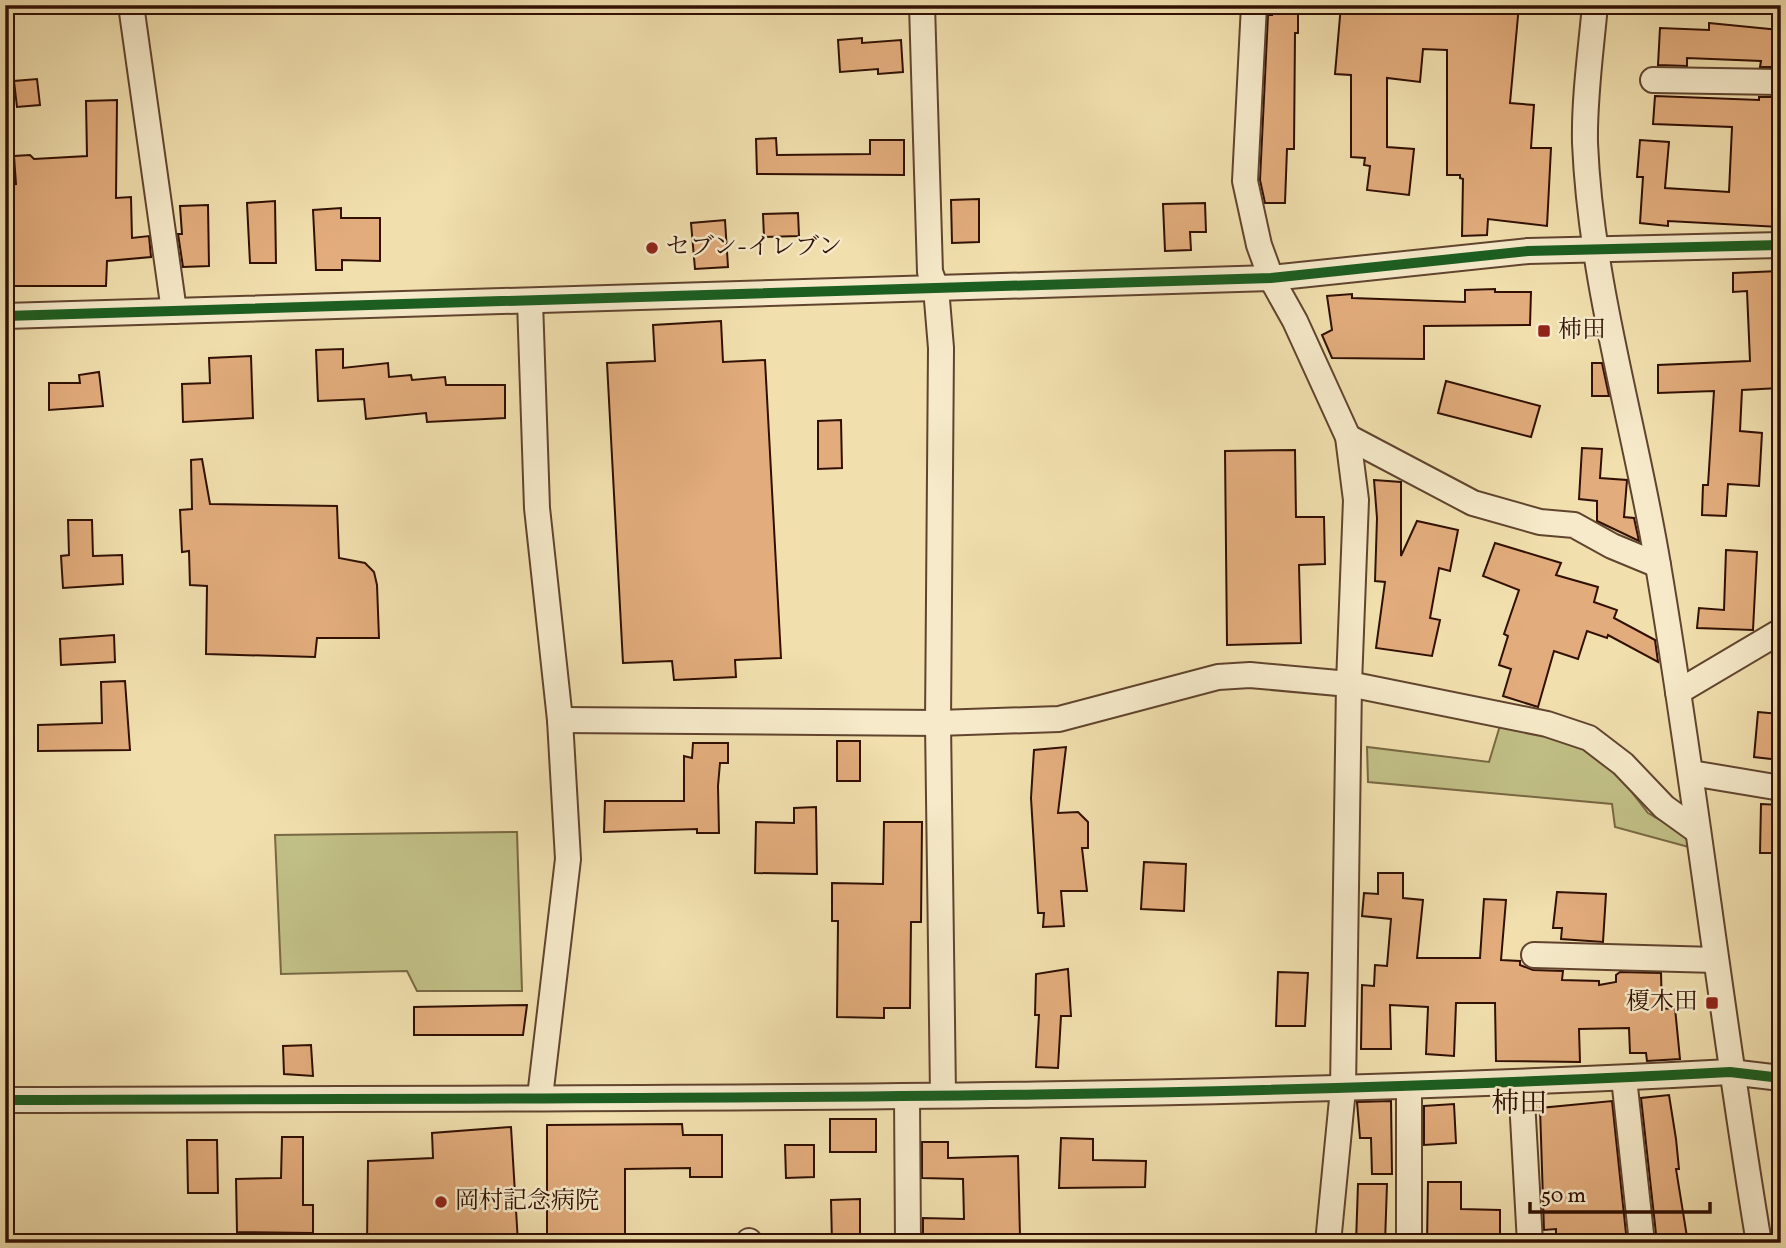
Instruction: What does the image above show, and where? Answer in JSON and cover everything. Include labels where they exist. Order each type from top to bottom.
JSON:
[{"type":"street","points":[[131,5],[174,311]]},
{"type":"street","points":[[922,5],[930,272],[936,288],[941,348],[938,723],[943,1095]]},
{"type":"street","points":[[1254,5],[1245,181],[1259,245],[1271,278],[1295,321],[1348,437],[1356,500],[1349,684],[1343,1089],[1328,1243]]},
{"type":"street","points":[[1595,5],[1585,141],[1596,248],[1658,565],[1691,773],[1696,830],[1730,1072],[1759,1243]]},
{"type":"street","points":[[1653,80],[1781,82]]},
{"type":"street","points":[[5,316],[1271,278],[1528,251],[1781,245]]},
{"type":"street","points":[[530,301],[537,508],[560,720],[568,859],[540,1097]]},
{"type":"street","points":[[1348,437],[1473,503],[1540,522],[1574,525],[1612,546],[1658,565]]},
{"type":"street","points":[[1678,692],[1781,631]]},
{"type":"street","points":[[560,720],[938,723],[1059,719],[1218,677],[1250,675],[1349,684],[1547,723],[1589,738],[1623,764],[1664,807],[1696,830]]},
{"type":"street","points":[[1691,773],[1781,788]]},
{"type":"street","points":[[1534,955],[1716,960]]},
{"type":"street","points":[[5,1100],[907,1096],[1343,1089],[1730,1072],[1781,1078]]},
{"type":"street","points":[[1624,1078],[1642,1243]]},
{"type":"street","points":[[1521,1082],[1530,1243]]},
{"type":"street","points":[[1409,1086],[1409,1243]]},
{"type":"street","points":[[907,1096],[908,1243]]},
{"type":"shaded area","points":[[1502,719],[1604,756],[1648,813],[1705,846],[1707,852],[1615,827],[1612,804],[1368,782],[1367,747],[1489,762]]},
{"type":"shaded area","points":[[517,832],[522,991],[417,991],[407,971],[281,974],[275,835]]},
{"type":"building","points":[[1272,5],[1298,5],[1298,33],[1295,33],[1294,149],[1287,149],[1285,203],[1265,203],[1260,180],[1268,15],[1272,15]]},
{"type":"building","points":[[1341,5],[1519,5],[1510,103],[1534,105],[1531,148],[1551,148],[1547,226],[1488,219],[1487,235],[1462,236],[1463,179],[1460,175],[1447,175],[1447,50],[1423,49],[1420,82],[1387,78],[1387,147],[1414,149],[1409,195],[1367,190],[1370,166],[1364,165],[1365,158],[1351,157],[1351,75],[1335,74]]},
{"type":"building","points":[[1709,23],[1781,30],[1781,67],[1760,67],[1761,61],[1687,58],[1687,66],[1658,65],[1660,28],[1709,30]]},
{"type":"building","points":[[862,38],[862,43],[901,40],[903,72],[878,74],[878,69],[840,72],[838,40]]},
{"type":"building","points":[[37,79],[40,105],[17,107],[14,81]]},
{"type":"building","points":[[1655,96],[1759,100],[1759,97],[1781,97],[1780,227],[1668,221],[1668,226],[1640,223],[1643,177],[1637,177],[1640,140],[1669,142],[1665,188],[1729,192],[1732,127],[1653,124]]},
{"type":"building","points":[[117,100],[116,198],[131,197],[132,238],[149,236],[151,257],[107,261],[106,286],[11,286],[11,204],[5,204],[5,185],[16,184],[14,156],[30,155],[34,159],[87,156],[86,101]]},
{"type":"building","points":[[776,138],[777,155],[870,154],[870,140],[904,140],[904,175],[757,174],[756,139]]},
{"type":"building","points":[[979,199],[979,242],[952,243],[951,200]]},
{"type":"building","points":[[275,201],[276,263],[250,263],[247,203]]},
{"type":"building","points":[[1205,203],[1206,232],[1190,232],[1191,250],[1165,251],[1163,204]]},
{"type":"building","points":[[208,205],[209,266],[183,267],[178,234],[182,234],[180,206]]},
{"type":"building","points":[[341,208],[341,218],[380,218],[380,261],[342,260],[342,270],[316,270],[313,210]]},
{"type":"building","points":[[798,213],[799,236],[764,237],[763,214]]},
{"type":"building","points":[[725,220],[728,267],[695,269],[691,223]]},
{"type":"building","points":[[1781,271],[1781,388],[1742,390],[1740,431],[1762,433],[1759,486],[1728,484],[1726,516],[1702,515],[1703,485],[1708,485],[1714,391],[1658,393],[1658,365],[1750,361],[1747,291],[1733,292],[1733,273]]},
{"type":"building","points":[[1495,289],[1495,292],[1531,292],[1530,325],[1424,326],[1424,359],[1332,358],[1322,335],[1332,330],[1327,296],[1352,294],[1352,298],[1465,302],[1465,290]]},
{"type":"building","points":[[721,321],[723,362],[765,360],[781,658],[735,660],[736,677],[674,680],[672,661],[623,663],[607,363],[655,361],[653,325]]},
{"type":"building","points":[[343,349],[343,368],[388,363],[389,377],[411,375],[412,380],[445,377],[446,385],[505,385],[505,418],[427,422],[426,413],[366,419],[364,399],[318,401],[316,350]]},
{"type":"building","points":[[251,356],[253,418],[183,422],[182,384],[210,383],[209,358]]},
{"type":"building","points":[[1592,363],[1602,363],[1609,396],[1592,396]]},
{"type":"building","points":[[99,372],[103,406],[49,410],[49,383],[80,383],[79,375]]},
{"type":"building","points":[[1446,381],[1540,406],[1531,437],[1438,413]]},
{"type":"building","points":[[841,420],[842,468],[818,469],[818,421]]},
{"type":"building","points":[[1582,448],[1602,449],[1600,478],[1627,480],[1624,517],[1634,518],[1639,541],[1597,521],[1597,501],[1579,499]]},
{"type":"building","points":[[1295,450],[1296,517],[1324,517],[1325,564],[1299,565],[1301,643],[1227,645],[1225,451]]},
{"type":"building","points":[[202,459],[210,504],[337,506],[339,558],[365,563],[374,572],[379,638],[317,638],[315,657],[206,654],[207,586],[190,585],[189,551],[182,552],[180,510],[192,509],[191,460]]},
{"type":"building","points":[[1374,480],[1401,482],[1401,556],[1417,521],[1458,530],[1450,571],[1439,568],[1430,618],[1440,620],[1432,656],[1376,648],[1385,582],[1375,581],[1377,518]]},
{"type":"building","points":[[68,520],[92,520],[93,556],[122,555],[123,584],[63,588],[61,556],[69,555]]},
{"type":"building","points":[[1495,543],[1561,563],[1556,575],[1598,587],[1594,602],[1617,610],[1614,618],[1655,640],[1658,662],[1608,635],[1607,638],[1587,631],[1578,659],[1554,651],[1538,707],[1503,696],[1511,669],[1499,665],[1508,636],[1504,634],[1519,590],[1483,576]]},
{"type":"building","points":[[1726,550],[1757,552],[1753,630],[1697,628],[1699,608],[1724,610]]},
{"type":"building","points":[[114,635],[115,662],[61,665],[60,639]]},
{"type":"building","points":[[125,681],[130,750],[38,751],[38,725],[102,723],[101,682]]},
{"type":"building","points":[[1758,712],[1781,714],[1781,760],[1754,757]]},
{"type":"building","points":[[837,741],[860,741],[860,781],[837,781]]},
{"type":"building","points":[[693,743],[728,743],[728,763],[720,763],[719,833],[697,833],[697,829],[604,832],[605,801],[684,801],[684,756],[692,758]]},
{"type":"building","points":[[1066,747],[1058,813],[1078,812],[1088,822],[1088,848],[1082,848],[1087,891],[1061,891],[1064,926],[1043,927],[1044,913],[1038,913],[1031,798],[1034,750]]},
{"type":"building","points":[[1761,804],[1781,805],[1781,853],[1760,853]]},
{"type":"building","points":[[816,807],[817,874],[755,873],[756,822],[794,823],[794,808]]},
{"type":"building","points":[[884,822],[922,822],[921,922],[911,922],[910,1008],[884,1008],[884,1018],[837,1017],[838,921],[832,921],[832,883],[883,884]]},
{"type":"building","points":[[1144,862],[1186,864],[1184,911],[1141,909]]},
{"type":"building","points":[[1378,873],[1403,873],[1403,898],[1423,900],[1417,958],[1480,958],[1484,899],[1506,900],[1501,960],[1520,961],[1520,965],[1533,970],[1563,971],[1562,980],[1599,981],[1599,985],[1616,982],[1616,975],[1620,972],[1661,973],[1662,1009],[1675,1008],[1680,1059],[1647,1061],[1646,1053],[1630,1053],[1629,1028],[1579,1029],[1580,1062],[1496,1061],[1495,1003],[1456,1003],[1454,1056],[1426,1054],[1428,1007],[1390,1005],[1391,1049],[1361,1049],[1362,985],[1374,986],[1375,965],[1387,966],[1391,919],[1362,916],[1364,893],[1378,894]]},
{"type":"building","points":[[1557,892],[1606,894],[1603,942],[1561,939],[1562,928],[1553,928]]},
{"type":"building","points":[[1068,969],[1071,1016],[1061,1016],[1058,1068],[1036,1067],[1039,1015],[1035,1015],[1036,974]]},
{"type":"building","points":[[1278,972],[1308,973],[1305,1026],[1276,1026]]},
{"type":"building","points":[[527,1005],[523,1035],[414,1035],[414,1007]]},
{"type":"building","points":[[311,1045],[313,1076],[284,1074],[283,1046]]},
{"type":"building","points":[[1669,1095],[1679,1169],[1676,1169],[1688,1243],[1657,1243],[1641,1098]]},
{"type":"building","points":[[1391,1101],[1392,1174],[1372,1174],[1371,1138],[1360,1138],[1357,1102]]},
{"type":"building","points":[[1612,1101],[1627,1243],[1556,1243],[1556,1229],[1544,1230],[1540,1108]]},
{"type":"building","points":[[1454,1104],[1456,1143],[1424,1145],[1424,1106]]},
{"type":"building","points":[[830,1119],[876,1119],[876,1152],[830,1152]]},
{"type":"building","points":[[682,1124],[683,1135],[722,1135],[722,1177],[690,1177],[690,1168],[625,1169],[625,1243],[547,1243],[547,1125]]},
{"type":"building","name":"岡村記念病院","points":[[511,1127],[518,1243],[367,1243],[368,1161],[433,1158],[432,1133]]},
{"type":"building","points":[[282,1137],[303,1137],[303,1205],[313,1205],[313,1233],[237,1232],[236,1179],[281,1178]]},
{"type":"building","points":[[1061,1138],[1093,1139],[1093,1160],[1146,1161],[1145,1187],[1059,1188]]},
{"type":"building","points":[[187,1140],[217,1140],[218,1193],[188,1193]]},
{"type":"building","points":[[922,1142],[948,1142],[948,1158],[1018,1156],[1020,1236],[950,1238],[950,1243],[923,1243],[923,1218],[964,1219],[963,1179],[922,1178]]},
{"type":"building","points":[[785,1145],[814,1145],[814,1177],[786,1178]]},
{"type":"building","points":[[1428,1182],[1461,1182],[1461,1209],[1500,1210],[1500,1243],[1427,1243]]},
{"type":"building","points":[[1358,1184],[1387,1184],[1385,1243],[1356,1243]]},
{"type":"building","points":[[860,1199],[860,1243],[832,1243],[831,1200]]},
{"type":"cycle path","points":[[5,316],[1271,278],[1528,251],[1781,245]]},
{"type":"cycle path","points":[[5,1100],[1084,1094],[1515,1082],[1730,1072],[1781,1078]]},
{"type":"place","name":"セブン-イレブン","points":[[652,248]]},
{"type":"place","name":"柿田","points":[[1544,331]]},
{"type":"place","name":"榎木田","points":[[1712,1003]]},
{"type":"place","name":"岡村記念病院","points":[[441,1202]]},
{"type":"district","name":"柿田","points":[[1519,1104]]}]
